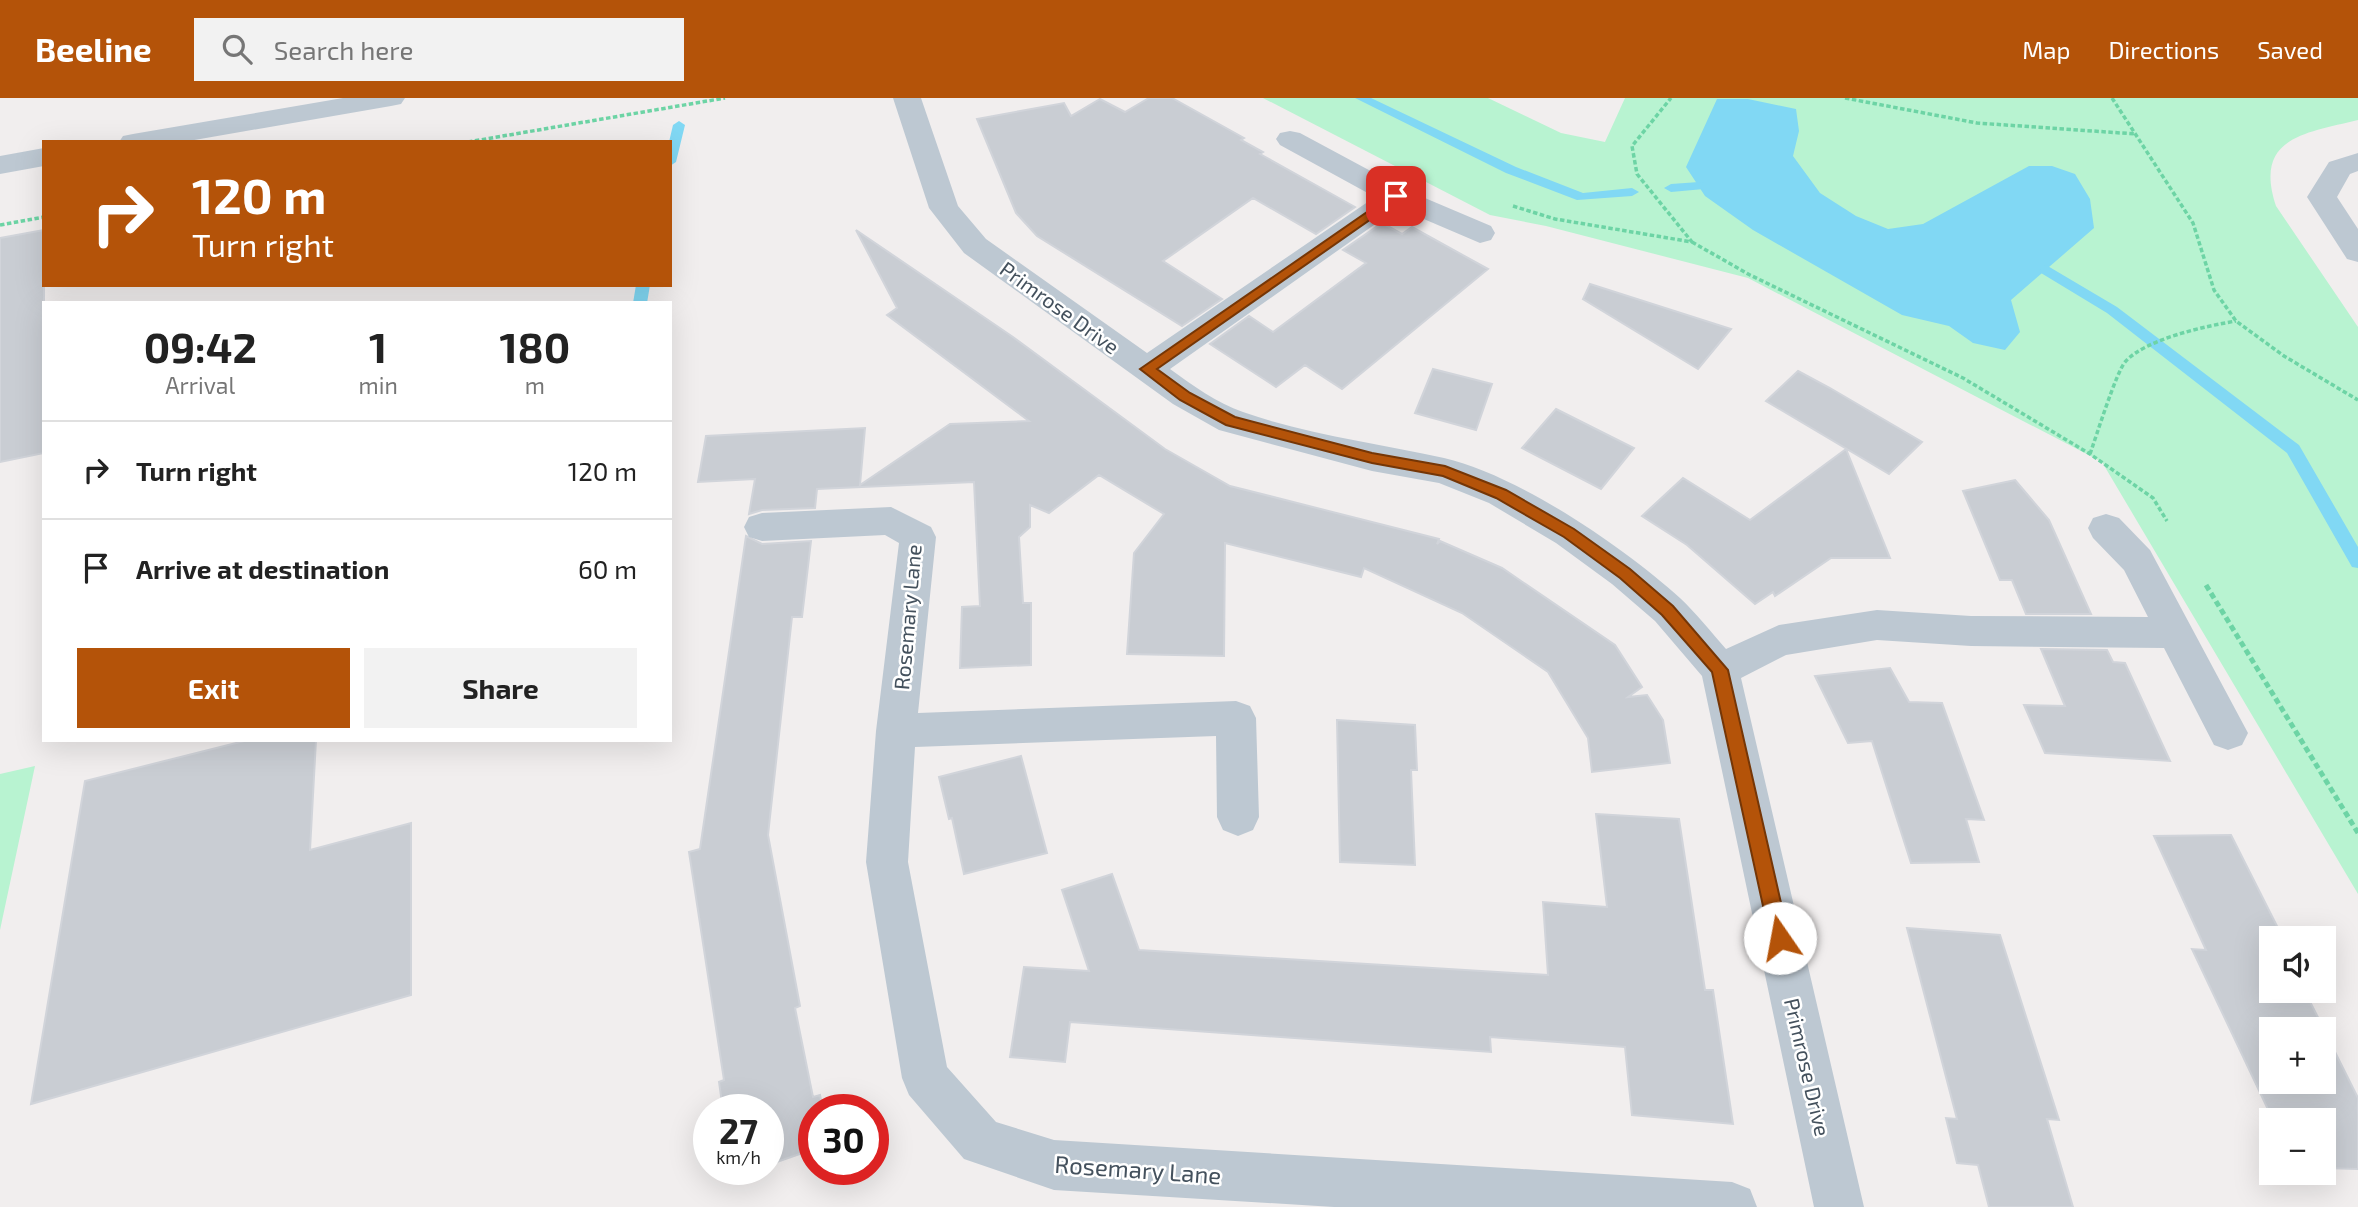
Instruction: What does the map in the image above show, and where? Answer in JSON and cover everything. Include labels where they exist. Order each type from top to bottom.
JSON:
[{"type":"street","points":[[145,140],[391,98]]},
{"type":"street","name":"Primrose Drive","points":[[907,98],[944,208],[975,246],[1185,396],[1231,421],[1372,458],[1445,471],[1501,494],[1569,533],[1625,573],[1668,610],[1720,670],[1839,1207]]},
{"type":"street","points":[[1290,139],[1396,196],[1480,233]]},
{"type":"street","points":[[0,165],[42,157]]},
{"type":"street","points":[[2358,162],[2339,167],[2322,197],[2358,252]]},
{"type":"street","points":[[1147,369],[1396,196]]},
{"type":"street","name":"Rosemary Lane","points":[[762,527],[891,521],[918,537],[897,731],[887,862],[926,1078],[981,1142],[1054,1165],[1732,1207]]},
{"type":"street","points":[[2106,528],[2137,560],[2228,733]]},
{"type":"street","points":[[1720,670],[1779,641],[1877,625],[1971,631],[2176,633]]},
{"type":"street","points":[[897,731],[1236,718],[1238,817]]},
{"type":"path","points":[[480,140],[724,98]]},
{"type":"path","points":[[1671,98],[1632,146],[1637,174],[1692,242]]},
{"type":"path","points":[[1846,98],[1977,123],[2137,134]]},
{"type":"path","points":[[2112,98],[2193,223],[2214,290],[2236,321],[2284,356],[2358,400]]},
{"type":"path","points":[[1507,204],[1555,219],[1692,242],[1750,275],[1963,378],[2090,454],[2153,498],[2168,522]]},
{"type":"path","points":[[0,225],[42,217]]},
{"type":"path","points":[[2090,454],[2124,363],[2134,355],[2201,326],[2236,321]]},
{"type":"path","points":[[2203,579],[2358,833]]},
{"type":"green space","points":[[1263,98],[1488,98],[1561,133],[1605,142],[1625,98],[2358,98],[2358,120],[2303,135],[2278,152],[2272,165],[2271,183],[2276,206],[2358,327],[2358,894],[2102,462],[1748,278],[1546,226],[1490,215]]},
{"type":"green space","points":[[35,766],[0,930],[0,774]]},
{"type":"water","points":[[1717,99],[1748,99],[1796,109],[1799,131],[1793,156],[1820,193],[1856,216],[1888,229],[1923,224],[2029,166],[2052,166],[2075,174],[2090,199],[2094,228],[2011,300],[2020,332],[2005,350],[1973,343],[1949,326],[1902,315],[1753,230],[1705,196],[1686,167]]},
{"type":"building","points":[[1149,98],[1172,98],[1244,138],[1241,140],[1263,152],[1260,154],[1355,207],[1316,234],[1253,198],[1163,261],[1222,299],[1182,326],[1037,236],[1016,213],[977,119],[1064,103],[1071,116],[1100,99],[1125,112]]},
{"type":"building","points":[[1382,223],[1402,234],[1412,227],[1488,269],[1342,389],[1305,365],[1276,387],[1210,344],[1249,316],[1273,332],[1366,263],[1343,250]]},
{"type":"building","points":[[42,230],[44,301],[42,453],[0,462],[0,238]]},
{"type":"building","points":[[856,230],[1013,337],[1165,449],[1230,486],[1439,539],[1437,544],[1440,541],[1502,568],[1615,645],[1642,687],[1628,697],[1647,695],[1663,720],[1670,763],[1592,772],[1588,738],[1548,672],[1462,613],[1364,568],[1361,577],[1225,543],[1224,656],[1127,654],[1134,553],[1164,514],[1099,475],[1049,513],[1030,505],[1030,527],[1019,537],[1023,603],[1031,603],[1031,665],[960,668],[962,607],[980,606],[974,482],[817,489],[815,508],[762,510],[749,514],[755,479],[698,482],[706,436],[865,428],[860,485],[950,424],[1029,421],[887,315],[897,308]]},
{"type":"building","points":[[1590,284],[1731,329],[1698,369],[1583,299]]},
{"type":"building","points":[[1433,369],[1492,384],[1476,430],[1415,413]]},
{"type":"building","points":[[1798,371],[1922,442],[1889,474],[1766,401]]},
{"type":"building","points":[[1556,409],[1634,448],[1601,489],[1522,448]]},
{"type":"building","points":[[1846,449],[1890,558],[1831,558],[1775,596],[1773,592],[1755,604],[1687,545],[1642,516],[1683,478],[1750,520]]},
{"type":"building","points":[[2015,480],[2049,520],[2091,614],[2026,614],[2012,580],[2000,580],[1963,491]]},
{"type":"building","points":[[746,536],[762,544],[811,541],[802,617],[792,617],[768,835],[800,1006],[795,1008],[812,1094],[798,1094],[798,1155],[784,1159],[784,1094],[721,1094],[719,1082],[724,1080],[689,852],[700,849]]},
{"type":"building","points":[[2041,649],[2107,650],[2113,662],[2125,663],[2170,761],[2045,753],[2024,705],[2065,706]]},
{"type":"building","points":[[1890,668],[1909,702],[1942,703],[1984,820],[1966,819],[1979,862],[1911,863],[1872,741],[1848,743],[1815,676]]},
{"type":"building","points":[[1337,720],[1415,725],[1417,770],[1411,770],[1415,865],[1340,862]]},
{"type":"building","points":[[240,742],[316,742],[310,850],[411,823],[411,995],[31,1104],[85,781]]},
{"type":"building","points":[[1021,756],[1047,853],[964,874],[952,818],[949,819],[939,777]]},
{"type":"building","points":[[1596,814],[1679,819],[1705,990],[1713,990],[1733,1124],[1632,1115],[1625,1047],[1490,1037],[1491,1052],[1070,1022],[1065,1062],[1010,1057],[1024,967],[1089,971],[1062,890],[1112,874],[1139,950],[1548,975],[1543,902],[1607,907]]},
{"type":"building","points":[[2231,835],[2277,926],[2259,926],[2259,1003],[2311,1003],[2318,1017],[2259,1017],[2259,1090],[2192,949],[2206,950],[2154,836]]},
{"type":"building","points":[[1907,928],[2000,935],[2059,1120],[2047,1119],[2073,1207],[1989,1207],[1978,1165],[1957,1163],[1946,1118],[1957,1119]]},
{"type":"building","points":[[2336,1054],[2358,1098],[2358,1169],[2336,1168],[2336,1108],[2267,1108],[2261,1094],[2336,1094]]},
{"type":"waterway","points":[[1361,98],[1511,170],[1582,197],[1632,192]]},
{"type":"waterway","points":[[672,154],[679,125]]},
{"type":"waterway","points":[[2057,159],[2060,169]]},
{"type":"waterway","points":[[1671,188],[1699,186]]},
{"type":"waterway","points":[[2046,270],[2112,310],[2293,449],[2358,562]]},
{"type":"waterway","points":[[640,301],[643,287]]},
{"type":"route","points":[[1396,196],[1147,369],[1185,396],[1231,421],[1372,458],[1445,471],[1501,494],[1569,533],[1625,573],[1668,610],[1720,670],[1780,938]]}]
